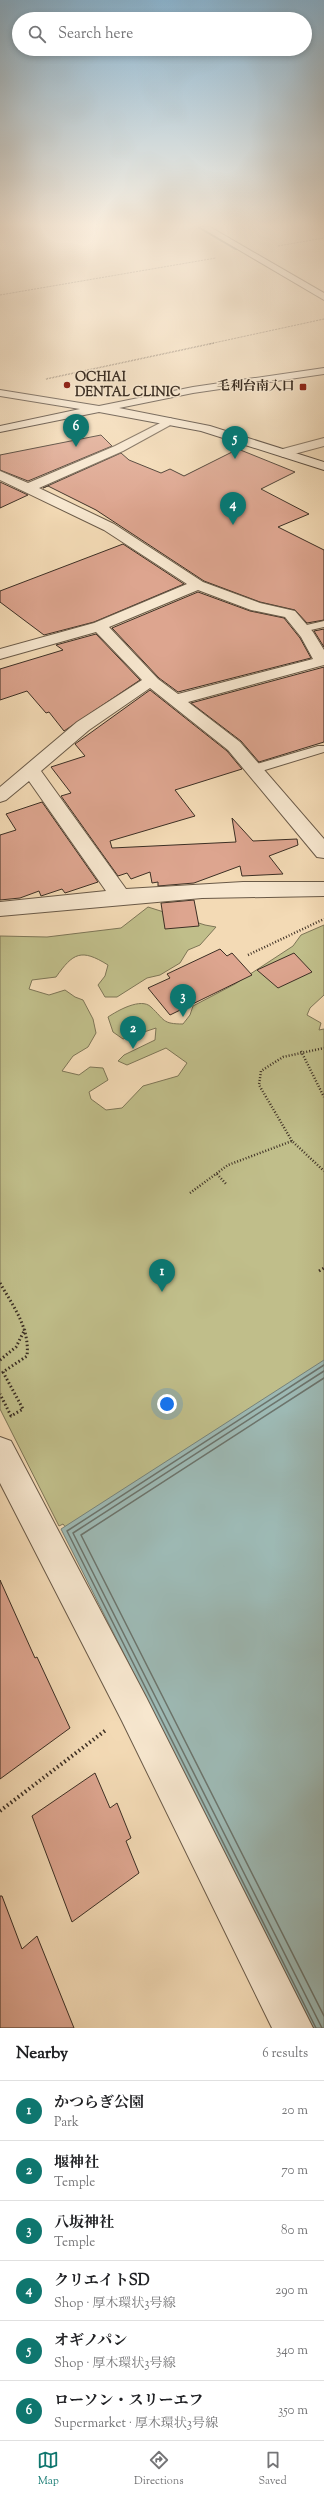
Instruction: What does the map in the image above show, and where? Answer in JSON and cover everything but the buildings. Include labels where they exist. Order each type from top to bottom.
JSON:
[{"type":"street","points":[[0,429],[193,390],[324,372]]},
{"type":"street","points":[[0,436],[238,390],[324,380]]},
{"type":"street","points":[[0,393],[95,410],[170,420],[231,435],[324,466]]},
{"type":"street","points":[[28,488],[120,448],[153,432],[170,420]]},
{"type":"street","points":[[283,453],[324,442]]},
{"type":"street","points":[[0,475],[109,528],[198,585],[256,607],[290,614],[302,628],[322,662],[176,700]]},
{"type":"street","points":[[0,654],[99,626],[198,585]]},
{"type":"street","points":[[99,626],[152,682],[234,746],[324,852]]},
{"type":"street","points":[[0,796],[83,726],[141,686],[152,682]]},
{"type":"street","points":[[31,770],[120,896]]},
{"type":"street","points":[[0,909],[120,896],[274,888],[324,889]]},
{"type":"street","points":[[0,1452],[134,1709],[293,2028]]},
{"type":"lane","points":[[302,628],[324,624]]},
{"type":"lane","points":[[255,769],[322,749]]},
{"type":"path","points":[[0,393],[11,386],[312,322]]},
{"type":"path","points":[[248,955],[324,919]]},
{"type":"path","points":[[324,1048],[301,1051],[271,1061],[261,1071],[259,1085],[292,1141],[324,1172]]},
{"type":"path","points":[[301,1051],[324,1097]]},
{"type":"path","points":[[190,1193],[218,1174],[228,1165],[292,1141]]},
{"type":"path","points":[[218,1174],[227,1185]]},
{"type":"path","points":[[319,1271],[324,1268]]},
{"type":"path","points":[[0,1283],[29,1337],[27,1356],[3,1372],[22,1409],[12,1416],[0,1394]]},
{"type":"path","points":[[0,1360],[10,1355],[19,1344],[25,1329]]},
{"type":"path","points":[[0,1811],[134,1709]]},
{"type":"shaded area","points":[[148,907],[216,927],[200,945],[188,950],[180,963],[160,975],[147,978],[117,997],[105,997],[98,985],[105,976],[108,965],[91,956],[84,955],[73,958],[56,977],[32,980],[29,989],[49,995],[65,990],[75,997],[83,1000],[93,1019],[96,1033],[88,1047],[73,1056],[62,1071],[79,1075],[90,1067],[103,1068],[108,1080],[89,1092],[91,1099],[106,1110],[122,1108],[143,1086],[178,1076],[187,1063],[166,1048],[127,1065],[118,1061],[124,1055],[155,1040],[156,1028],[123,1039],[113,1032],[108,1017],[135,1004],[147,1004],[167,1022],[183,1024],[190,1015],[193,1006],[235,984],[293,946],[301,935],[324,925],[324,995],[310,1008],[307,1015],[321,1023],[319,1030],[324,1029],[324,1845],[63,1524],[59,1526],[0,1409],[0,936],[47,937],[121,928]]},
{"type":"water","points":[[324,1360],[324,2028],[313,2028],[61,1529]]},
{"type":"place","name":"OCHIAI DENTAL CLINIC","points":[[67,385]]},
{"type":"place","name":"毛利台南入口","points":[[303,387]]},
{"type":"place","name":"ローソン・スリーエフ","points":[[76,447]]},
{"type":"place","name":"オギノパン","points":[[235,459]]},
{"type":"place","name":"クリエイトSD","points":[[233,525]]},
{"type":"place","name":"八坂神社","points":[[183,1017]]},
{"type":"place","name":"堰神社","points":[[133,1049]]},
{"type":"place","name":"かつらぎ公園","points":[[162,1292]]}]
